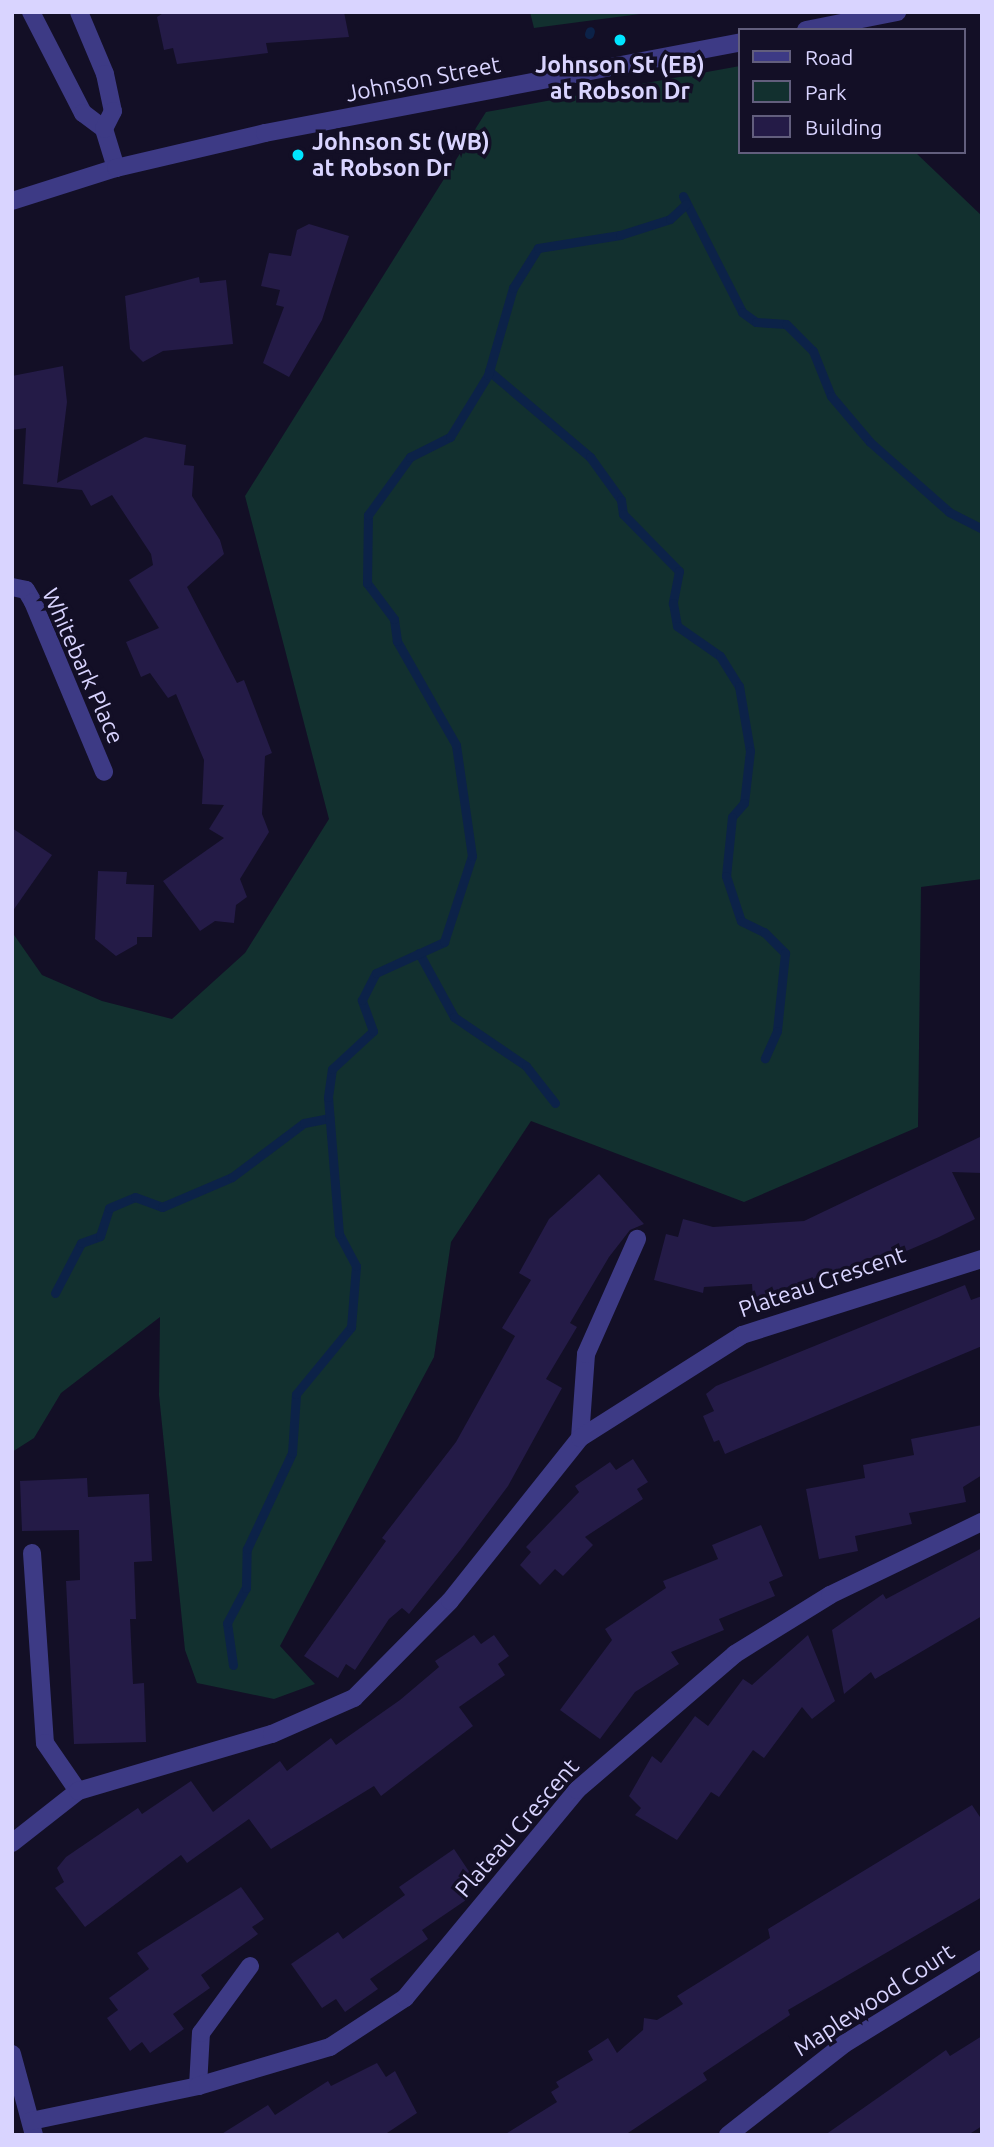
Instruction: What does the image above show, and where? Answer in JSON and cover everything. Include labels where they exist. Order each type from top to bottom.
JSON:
[{"type":"street","points":[[31,12],[83,113],[104,129],[116,168]]},
{"type":"street","points":[[79,12],[108,86],[113,111],[104,129]]},
{"type":"street","points":[[816,28],[897,12]]},
{"type":"street","name":"Johnson Street","points":[[12,201],[116,168],[738,42]]},
{"type":"street","name":"Whitebark Place","points":[[12,587],[26,590],[33,602],[104,772]]},
{"type":"street","points":[[580,1438],[586,1354],[636,1239]]},
{"type":"street","name":"Plateau Crescent","points":[[12,1843],[78,1791],[272,1734],[354,1698],[450,1601],[580,1438],[742,1335],[982,1259]]},
{"type":"street","name":"Plateau Crescent","points":[[32,2128],[198,2086],[331,2047],[405,1998],[577,1790],[735,1654],[830,1595],[982,1522]]},
{"type":"street","points":[[32,1553],[45,1743],[78,1791]]},
{"type":"street","name":"Maplewood Court","points":[[728,2135],[844,2044],[982,1959]]},
{"type":"street","points":[[198,2086],[201,2033],[250,1966]]},
{"type":"street","points":[[12,2054],[32,2128]]},
{"type":"green space","points":[[530,12],[655,12],[534,28]]},
{"type":"green space","points":[[738,66],[738,154],[917,154],[982,216],[982,879],[921,887],[918,1127],[744,1202],[531,1121],[451,1242],[434,1357],[280,1646],[315,1684],[274,1699],[197,1683],[185,1650],[159,1395],[160,1317],[61,1393],[34,1438],[12,1452],[12,932],[42,975],[102,1001],[172,1019],[245,953],[329,819],[245,496],[486,112]]},
{"type":"building","points":[[165,12],[344,12],[349,37],[266,43],[268,53],[177,64],[173,48],[164,50],[157,17]]},
{"type":"building","points":[[309,224],[349,236],[322,320],[289,377],[263,363],[284,307],[276,305],[280,290],[261,286],[269,253],[291,256],[297,230]]},
{"type":"building","points":[[199,277],[200,283],[226,280],[233,344],[163,351],[143,362],[130,349],[125,296]]},
{"type":"building","points":[[63,366],[67,402],[57,483],[145,437],[186,445],[184,465],[194,466],[192,496],[220,540],[224,554],[187,587],[237,683],[244,680],[272,753],[265,756],[262,814],[269,832],[240,879],[247,897],[236,905],[234,923],[215,921],[200,931],[163,881],[224,838],[209,829],[224,805],[202,804],[204,760],[176,694],[168,698],[150,673],[141,677],[126,642],[159,628],[129,580],[153,565],[151,554],[112,495],[91,506],[82,490],[23,484],[26,428],[12,430],[12,376]]},
{"type":"building","points":[[12,828],[52,855],[12,912]]},
{"type":"building","points":[[98,871],[127,872],[126,884],[154,885],[152,937],[137,937],[137,944],[116,956],[95,939]]},
{"type":"building","points":[[982,1136],[982,1173],[952,1172],[975,1219],[939,1237],[832,1283],[827,1273],[792,1288],[793,1296],[753,1298],[752,1284],[704,1287],[703,1293],[654,1280],[666,1234],[678,1237],[683,1219],[713,1227],[804,1221]]},
{"type":"building","points":[[599,1174],[644,1224],[630,1230],[609,1257],[570,1323],[577,1327],[546,1379],[562,1388],[508,1486],[461,1549],[409,1614],[402,1608],[389,1619],[355,1670],[346,1664],[338,1678],[304,1656],[386,1541],[382,1538],[456,1442],[515,1336],[502,1328],[531,1280],[519,1273],[549,1219]]},
{"type":"building","points":[[965,1285],[971,1300],[982,1296],[982,1346],[725,1454],[719,1440],[714,1442],[703,1416],[714,1411],[706,1394],[716,1386]]},
{"type":"building","points":[[982,1425],[982,1475],[963,1487],[966,1502],[909,1513],[912,1524],[855,1536],[858,1551],[819,1559],[806,1489],[865,1478],[863,1465],[914,1455],[911,1439]]},
{"type":"building","points":[[633,1459],[648,1482],[637,1489],[643,1499],[585,1537],[593,1545],[563,1576],[555,1569],[540,1585],[520,1565],[531,1552],[526,1547],[579,1492],[575,1486],[610,1462],[616,1470]]},
{"type":"building","points":[[87,1478],[88,1497],[149,1494],[152,1561],[134,1562],[136,1619],[130,1619],[133,1684],[144,1683],[146,1742],[74,1744],[66,1581],[80,1580],[79,1530],[22,1531],[20,1481]]},
{"type":"building","points":[[761,1525],[783,1576],[769,1582],[775,1596],[719,1619],[724,1630],[671,1652],[679,1664],[635,1692],[600,1739],[560,1710],[612,1640],[605,1629],[666,1588],[663,1581],[718,1559],[712,1545]]},
{"type":"building","points":[[982,1548],[982,1616],[875,1679],[871,1672],[844,1694],[832,1630],[883,1594],[886,1599]]},
{"type":"building","points":[[474,1635],[481,1644],[494,1635],[509,1656],[498,1664],[505,1675],[459,1707],[473,1726],[381,1796],[374,1786],[271,1849],[249,1819],[187,1863],[181,1855],[85,1927],[55,1888],[64,1882],[57,1868],[66,1857],[138,1808],[142,1814],[191,1781],[213,1812],[280,1761],[287,1771],[331,1738],[336,1745],[400,1700],[439,1667],[435,1661]]},
{"type":"building","points":[[808,1635],[835,1701],[812,1719],[802,1707],[764,1758],[753,1750],[719,1797],[711,1792],[677,1840],[635,1815],[641,1808],[629,1796],[652,1756],[661,1763],[695,1716],[708,1726],[743,1679],[752,1685]]},
{"type":"building","points":[[972,1805],[982,1820],[982,1897],[788,2010],[790,2015],[703,2073],[707,2080],[625,2135],[504,2135],[557,2102],[551,2092],[559,2087],[556,2082],[593,2060],[588,2051],[608,2038],[617,2053],[643,2030],[644,2018],[657,2020],[683,2004],[677,1996],[770,1938],[768,1929]]},
{"type":"building","points":[[454,1849],[476,1882],[463,1890],[469,1898],[422,1930],[428,1939],[370,1979],[378,1989],[345,2012],[336,1999],[322,2008],[291,1964],[338,1932],[343,1939],[405,1895],[399,1887]]},
{"type":"building","points":[[241,1887],[264,1919],[252,1927],[258,1934],[201,1975],[210,1988],[173,2014],[184,2029],[150,2053],[142,2042],[130,2051],[107,2018],[118,2010],[109,1998],[149,1969],[137,1953]]},
{"type":"building","points":[[982,2036],[982,2126],[968,2135],[825,2135],[946,2050],[950,2056]]},
{"type":"building","points":[[377,2063],[386,2077],[395,2071],[417,2113],[384,2135],[220,2135],[268,2105],[275,2115],[328,2081],[331,2086]]},
{"type":"waterway","points":[[683,196],[742,312],[756,322],[786,324],[813,351],[831,396],[870,442],[949,512],[982,529]]},
{"type":"waterway","points":[[233,1665],[227,1623],[246,1588],[247,1549],[292,1453],[296,1394],[351,1327],[356,1266],[339,1234],[328,1097],[332,1069],[373,1031],[362,1000],[376,973],[444,942],[472,856],[456,745],[397,641],[394,619],[367,583],[368,515],[410,457],[450,437],[488,375],[513,288],[538,248],[620,235],[670,219],[686,204]]},
{"type":"waterway","points":[[489,371],[590,457],[621,500],[623,514],[679,571],[673,603],[677,626],[720,656],[739,686],[750,751],[744,803],[732,817],[726,876],[741,921],[764,932],[785,953],[777,1031],[765,1058]]},
{"type":"waterway","points":[[419,953],[454,1017],[526,1066],[555,1103]]},
{"type":"waterway","points":[[55,1293],[81,1243],[100,1236],[109,1208],[135,1197],[162,1207],[232,1177],[304,1123],[330,1118]]},
{"type":"place","name":"Johnson St (EB) at Robson Dr","points":[[620,40]]},
{"type":"place","name":"Johnson St (WB) at Robson Dr","points":[[298,155]]}]
